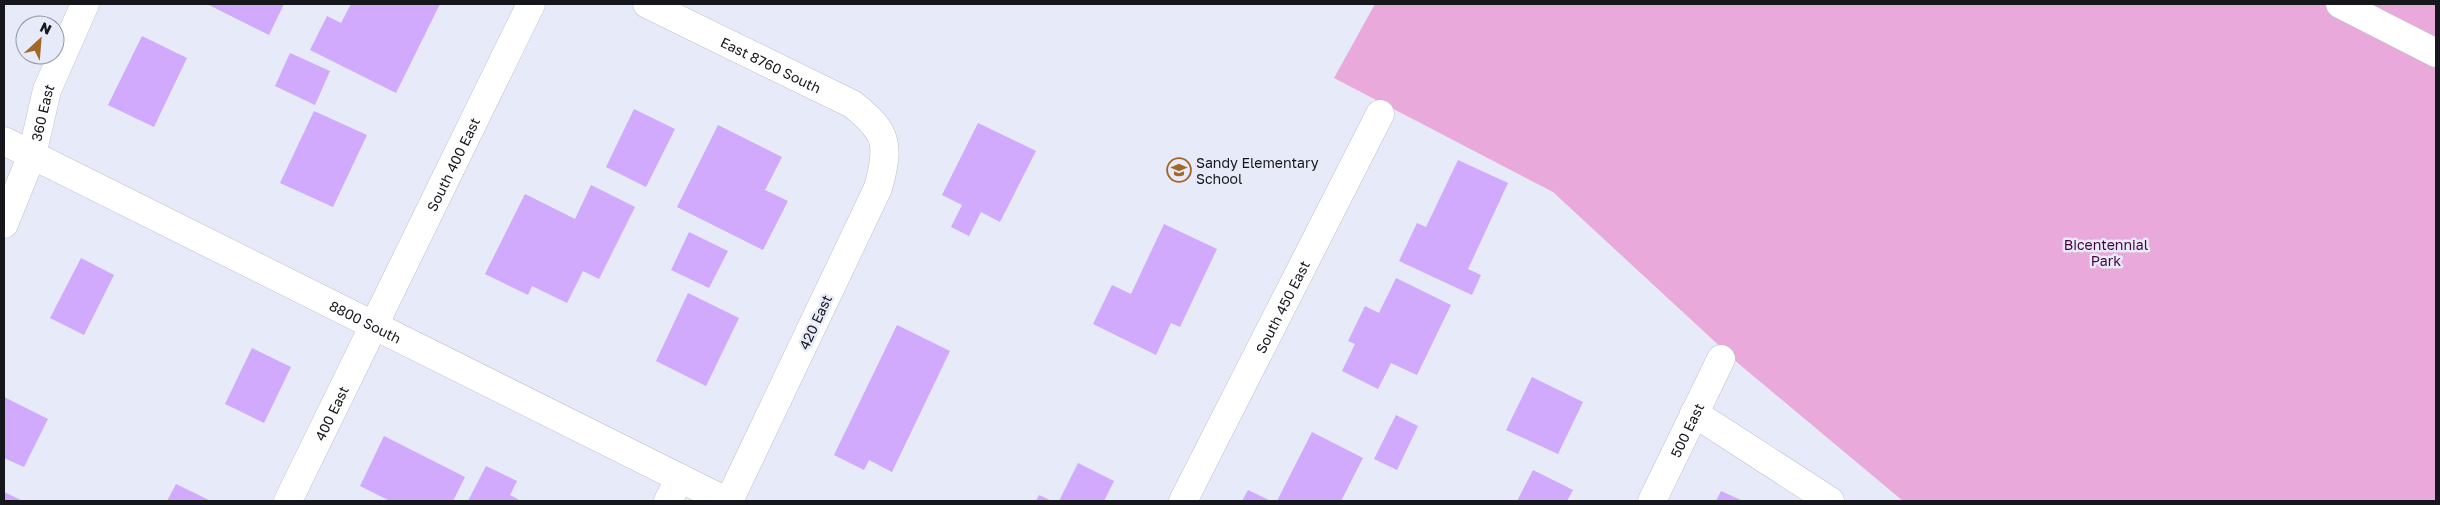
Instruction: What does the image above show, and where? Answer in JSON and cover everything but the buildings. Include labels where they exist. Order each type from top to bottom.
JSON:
[{"type":"street","name":"360 East","points":[[4,224],[32,155],[47,90],[85,4]]},
{"type":"street","name":"South 400 East","points":[[374,325],[531,4]]},
{"type":"street","name":"East 8760 South","points":[[647,4],[852,104],[873,120],[884,138]]},
{"type":"street","points":[[2340,4],[2436,54]]},
{"type":"street","name":"South 450 East","points":[[1183,501],[1380,114]]},
{"type":"street","name":"420 East","points":[[728,501],[878,188],[885,163],[884,138]]},
{"type":"street","name":"8800 South","points":[[4,141],[374,325],[674,490],[728,501]]},
{"type":"street","name":"400 East","points":[[288,501],[374,325]]},
{"type":"street","name":"500 East","points":[[1652,501],[1721,359]]},
{"type":"street","points":[[1694,413],[1830,501]]},
{"type":"green space","name":"Bicentennial Park","points":[[1375,4],[2436,4],[2436,501],[1903,501],[1739,364],[1553,192],[1334,78]]},
{"type":"place","name":"Sandy Elementary School","points":[[1179,170]]}]
